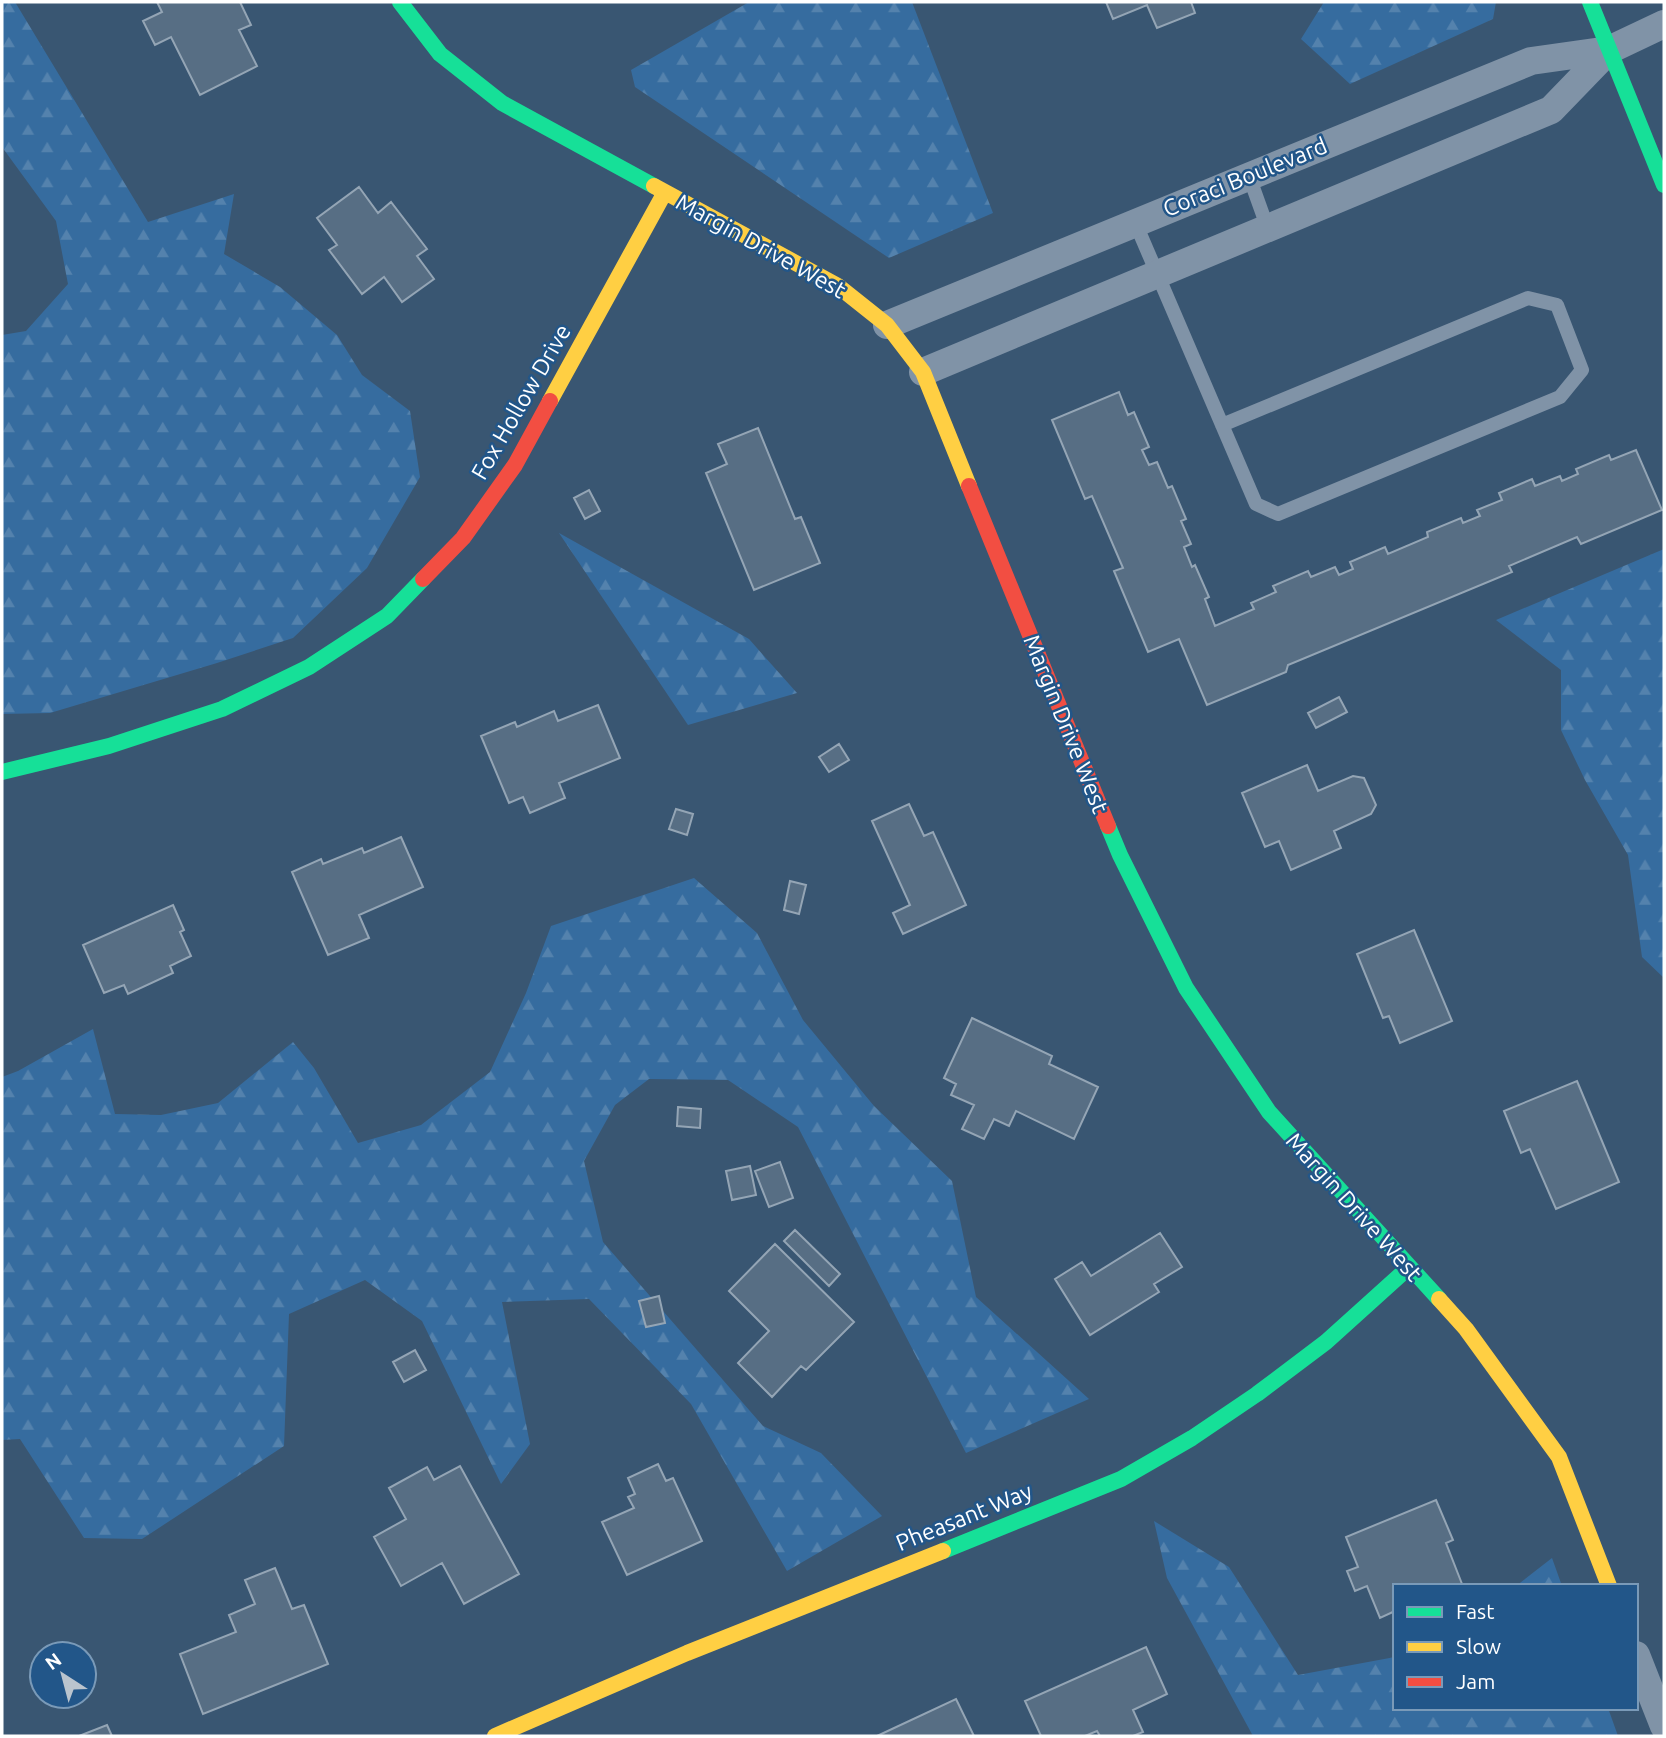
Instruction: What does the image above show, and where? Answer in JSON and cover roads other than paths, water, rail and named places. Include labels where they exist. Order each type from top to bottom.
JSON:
[{"type":"main road","name":"Margin Drive West","points":[[400,2],[440,54],[502,103],[838,286],[887,325],[923,372],[1120,855],[1186,988],[1269,1112],[1466,1329],[1559,1458],[1608,1584]]},
{"type":"main road","points":[[1590,2],[1664,185]]},
{"type":"main road","name":"Fox Hollow Drive","points":[[2,772],[109,746],[222,709],[309,667],[387,616],[463,538],[515,465],[665,192]]},
{"type":"main road","name":"Pheasant Way","points":[[495,1736],[687,1653],[1121,1479],[1192,1438],[1257,1394],[1326,1342],[1408,1268]]},
{"type":"street","name":"Coraci Boulevard","points":[[887,325],[1531,61],[1609,50],[1664,24]]},
{"type":"street","name":"Coraci Boulevard","points":[[923,372],[1551,110],[1609,50]]},
{"type":"street","points":[[1638,1660],[1664,1726]]},
{"type":"lane","points":[[1249,176],[1268,229]]},
{"type":"lane","points":[[1135,222],[1157,275],[1256,504],[1278,514],[1560,397],[1582,370],[1557,305],[1528,298],[1222,425]]}]
